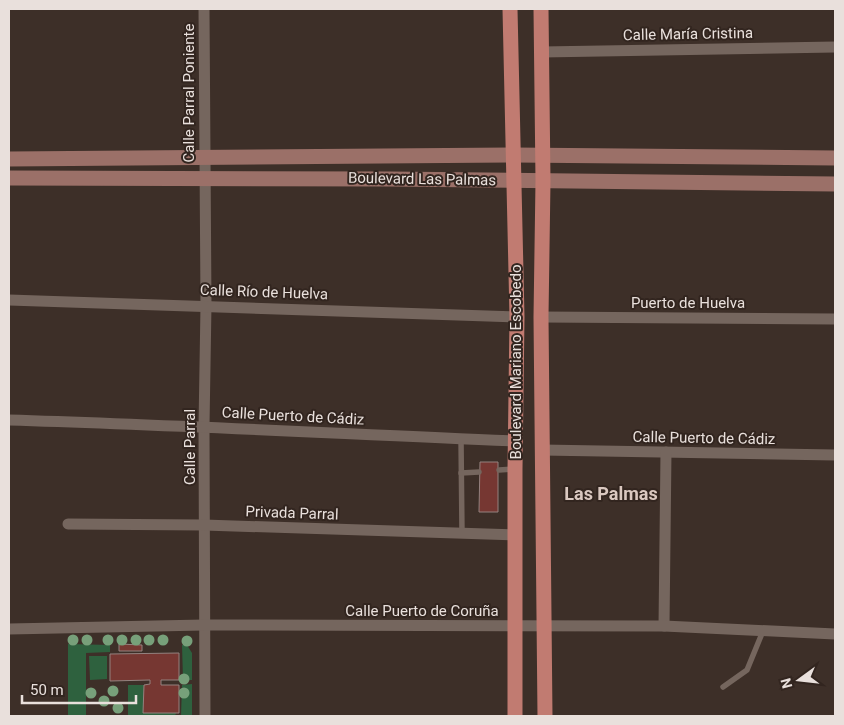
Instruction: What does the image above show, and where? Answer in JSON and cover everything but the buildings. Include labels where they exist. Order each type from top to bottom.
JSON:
[{"type":"main road","name":"Boulevard Mariano Escobedo","points":[[510,9],[518,317],[515,441],[515,716]]},
{"type":"main road","name":"Boulevard Mariano Escobedo","points":[[541,9],[543,181],[541,317],[545,716]]},
{"type":"street","name":"Calle Parral Poniente","points":[[204,9],[204,178]]},
{"type":"street","name":"Calle María Cristina","points":[[542,52],[835,47]]},
{"type":"street","name":"Boulevard Las Palmas","points":[[9,158],[514,154],[835,158]]},
{"type":"street","name":"Boulevard Las Palmas","points":[[9,178],[515,180],[835,184]]},
{"type":"street","name":"Calle Parral","points":[[204,178],[206,305],[204,426],[205,716]]},
{"type":"street","name":"Calle Río de Huelva","points":[[9,300],[206,305],[518,317]]},
{"type":"street","name":"Puerto de Huelva","points":[[541,317],[835,319]]},
{"type":"street","name":"Calle Puerto de Cádiz","points":[[9,420],[204,426],[515,441]]},
{"type":"street","name":"Calle Puerto de Cádiz","points":[[542,450],[835,455]]},
{"type":"street","points":[[664,626],[666,452]]},
{"type":"street","name":"Privada Parral","points":[[68,524],[515,535]]},
{"type":"street","name":"Calle Puerto de Coruña","points":[[9,629],[204,625],[664,626],[835,634]]},
{"type":"lane","points":[[461,439],[462,533]]},
{"type":"lane","points":[[498,470],[515,469]]},
{"type":"lane","points":[[461,473],[479,472]]},
{"type":"lane","points":[[723,687],[747,670],[762,631]]},
{"type":"green space","points":[[68,644],[110,645],[110,652],[86,653],[86,716],[68,716]]},
{"type":"green space","points":[[182,645],[187,645],[192,653],[192,680],[183,680]]},
{"type":"green space","points":[[89,656],[107,656],[107,679],[90,680]]},
{"type":"green space","points":[[192,684],[192,716],[181,716],[182,685]]},
{"type":"green space","points":[[128,685],[144,685],[144,713],[176,713],[175,716],[128,716]]},
{"type":"district","name":"Las Palmas","points":[[611,493]]}]
